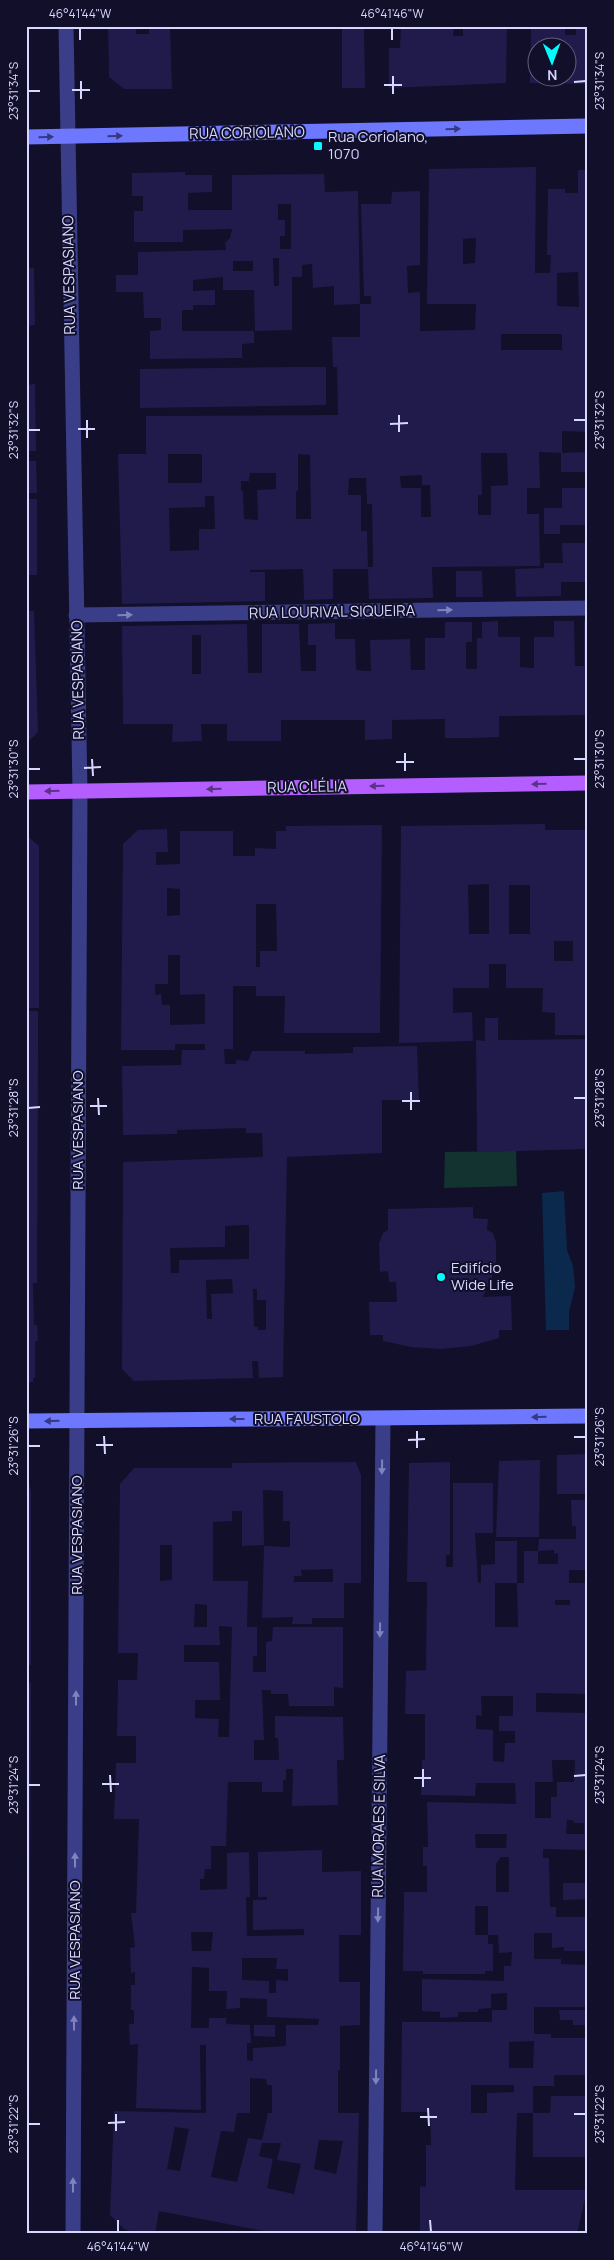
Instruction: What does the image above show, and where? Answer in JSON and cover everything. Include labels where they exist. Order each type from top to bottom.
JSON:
[{"type":"main road","name":"RUA CLÉLIA","points":[[26,792],[588,783]]},
{"type":"street","name":"RUA VESPASIANO","points":[[66,26],[80,791],[73,2234]]},
{"type":"street","name":"RUA CORIOLANO","points":[[26,137],[588,126]]},
{"type":"street","name":"RUA LOURIVAL SIQUEIRA","points":[[76,615],[588,608]]},
{"type":"street","name":"RUA FAUSTOLO","points":[[26,1421],[588,1416]]},
{"type":"street","name":"RUA MORAES E SILVA","points":[[375,2234],[383,1419]]},
{"type":"green space","points":[[516,1151],[517,1186],[444,1188],[445,1152]]},
{"type":"water","points":[[564,1191],[567,1250],[573,1266],[575,1287],[569,1312],[569,1330],[546,1330],[542,1193]]},
{"type":"building","points":[[108,26],[136,26],[136,34],[149,34],[149,26],[170,26],[172,89],[124,89],[109,77]]},
{"type":"building","points":[[342,26],[364,26],[365,88],[342,88]]},
{"type":"building","points":[[401,26],[454,26],[453,36],[463,36],[463,26],[507,26],[506,83],[389,88],[389,48],[400,48]]},
{"type":"building","points":[[531,26],[565,26],[565,35],[576,35],[576,26],[588,26],[588,84],[576,84],[576,38],[531,38]]},
{"type":"building","points":[[536,167],[535,273],[550,273],[551,255],[547,255],[548,189],[565,189],[565,193],[578,193],[578,170],[588,170],[588,432],[562,431],[562,453],[588,452],[588,472],[561,472],[561,453],[539,452],[540,488],[527,488],[527,514],[539,514],[540,566],[432,567],[433,598],[369,599],[368,569],[333,569],[333,599],[304,600],[303,569],[250,570],[250,572],[265,572],[265,601],[122,604],[118,454],[146,454],[146,416],[338,415],[337,367],[333,367],[332,337],[360,337],[360,304],[371,304],[371,296],[364,296],[361,204],[391,204],[392,192],[420,191],[420,265],[407,266],[408,293],[420,292],[420,331],[475,330],[476,304],[427,304],[429,169]],"holes":[[[476,238],[475,263],[463,264],[463,239]],[[578,272],[579,307],[557,306],[557,273]],[[501,334],[562,334],[562,350],[501,350]],[[481,453],[507,453],[508,485],[491,486],[491,515],[478,515],[478,495],[482,495]],[[168,454],[202,454],[202,483],[168,483]],[[298,454],[310,455],[311,519],[296,519]],[[250,473],[276,473],[276,489],[257,490],[258,520],[244,519],[243,491],[241,491],[241,481],[249,481]],[[422,475],[422,485],[430,485],[431,517],[421,517],[421,488],[401,488],[400,476]],[[349,478],[366,478],[367,504],[372,504],[373,567],[368,567],[367,531],[361,531],[361,495],[348,495]],[[205,496],[214,496],[215,529],[199,529],[199,550],[170,551],[169,508],[205,507]]]},
{"type":"building","points":[[185,172],[185,175],[212,175],[212,192],[188,193],[188,210],[232,210],[232,175],[324,174],[325,192],[358,191],[360,304],[334,305],[334,286],[313,288],[312,264],[302,265],[302,277],[292,277],[292,330],[255,331],[254,290],[223,290],[223,277],[193,280],[193,291],[215,290],[215,305],[193,305],[193,310],[182,310],[182,331],[254,331],[254,343],[242,344],[242,358],[150,359],[150,331],[161,330],[161,318],[144,318],[143,292],[116,292],[116,275],[138,275],[138,252],[226,250],[225,243],[230,238],[232,229],[183,230],[183,242],[134,242],[134,211],[143,211],[143,196],[132,196],[132,173]],"holes":[[[278,204],[291,204],[291,249],[280,249],[280,236],[285,236],[285,220],[278,220]],[[273,258],[279,258],[279,286],[274,286]],[[233,261],[253,261],[253,271],[233,271]]]},
{"type":"building","points":[[26,237],[28,237],[29,268],[34,268],[35,325],[26,326]]},
{"type":"building","points":[[326,367],[326,405],[140,408],[140,369]]},
{"type":"building","points":[[35,384],[36,451],[26,451],[26,385]]},
{"type":"building","points":[[26,461],[36,461],[37,493],[26,493]]},
{"type":"building","points":[[562,488],[588,488],[588,525],[560,525],[560,534],[544,534],[544,508],[562,508]]},
{"type":"building","points":[[26,499],[37,499],[37,575],[26,575]]},
{"type":"building","points":[[562,543],[588,543],[588,582],[561,582],[561,596],[516,597],[515,569],[544,568],[544,563],[563,563]]},
{"type":"building","points":[[456,571],[482,571],[483,597],[456,597]]},
{"type":"building","points":[[26,611],[34,611],[38,732],[26,744]]},
{"type":"building","points":[[498,621],[498,637],[520,637],[520,667],[534,668],[534,637],[554,637],[554,621],[574,621],[575,666],[584,666],[584,621],[588,621],[588,715],[499,716],[499,737],[474,738],[445,738],[445,719],[392,720],[392,739],[365,740],[365,720],[281,720],[281,741],[227,741],[227,724],[201,724],[202,741],[172,742],[173,724],[123,724],[122,626],[247,624],[248,673],[262,673],[262,624],[299,624],[301,671],[316,671],[316,645],[308,645],[308,624],[335,623],[335,639],[355,639],[356,670],[371,671],[370,640],[410,639],[411,670],[425,670],[425,638],[445,638],[445,622],[472,622],[472,642],[466,642],[466,669],[477,669],[477,638],[482,638],[482,622]],"holes":[[[192,635],[201,635],[201,674],[192,674]]]},
{"type":"building","points":[[545,824],[545,830],[588,830],[588,1035],[555,1035],[555,1013],[542,1012],[543,988],[506,988],[506,964],[489,964],[489,988],[453,988],[453,1013],[472,1012],[473,1041],[399,1043],[401,826]],"holes":[[[489,884],[489,934],[469,934],[468,885]],[[509,885],[530,885],[530,934],[509,934]],[[554,941],[573,941],[573,961],[554,961]]]},
{"type":"building","points":[[382,825],[380,1033],[284,1033],[285,996],[256,996],[256,986],[233,986],[233,1049],[224,1049],[225,1064],[236,1064],[236,1060],[248,1061],[252,1051],[305,1051],[305,1054],[353,1053],[353,1047],[417,1046],[419,1100],[382,1100],[382,1153],[287,1157],[283,1377],[259,1378],[258,1361],[252,1361],[253,1378],[134,1381],[122,1369],[123,1162],[263,1157],[262,1133],[246,1133],[246,1128],[177,1130],[177,1134],[123,1135],[122,1066],[181,1065],[182,1050],[205,1050],[205,1044],[175,1044],[175,1050],[121,1050],[123,844],[138,830],[167,829],[168,852],[156,852],[156,865],[180,864],[180,831],[233,831],[233,856],[255,856],[255,848],[276,849],[276,831],[286,831],[286,826]],"holes":[[[167,888],[180,889],[180,915],[167,916]],[[256,904],[276,904],[277,951],[260,951],[260,967],[256,967]],[[168,955],[180,955],[180,995],[205,994],[205,1024],[170,1025],[170,1005],[162,1005],[161,994],[156,995],[155,984],[168,984]],[[249,1225],[249,1259],[179,1260],[179,1273],[171,1273],[170,1248],[225,1247],[225,1226]],[[232,1279],[233,1293],[211,1294],[212,1319],[207,1319],[206,1280]],[[253,1289],[257,1289],[257,1300],[266,1300],[266,1330],[258,1330],[258,1327],[254,1327]]]},
{"type":"building","points":[[26,835],[39,846],[39,1008],[26,1008]]},
{"type":"building","points":[[26,1011],[38,1011],[37,1283],[33,1283],[34,1325],[37,1325],[38,1341],[35,1341],[35,1378],[33,1378],[33,1382],[26,1382]]},
{"type":"building","points":[[485,1018],[498,1018],[498,1040],[588,1039],[588,1149],[477,1152],[476,1040],[485,1041]]},
{"type":"building","name":"Edifício Wide Life","points":[[473,1207],[473,1218],[488,1219],[487,1230],[493,1233],[496,1242],[496,1268],[483,1297],[511,1296],[512,1330],[499,1330],[499,1338],[471,1346],[440,1349],[411,1347],[383,1341],[383,1335],[370,1335],[369,1302],[397,1302],[396,1282],[389,1282],[388,1271],[380,1272],[379,1243],[383,1233],[388,1230],[388,1209]]},
{"type":"building","points":[[588,1454],[588,1494],[557,1494],[557,1455]]},
{"type":"building","points":[[540,1460],[539,1537],[496,1537],[499,1461]]},
{"type":"building","points":[[356,1462],[361,1475],[361,1583],[344,1583],[344,1618],[312,1618],[312,1624],[292,1624],[293,1617],[262,1618],[264,1546],[290,1547],[290,1521],[283,1521],[283,1491],[263,1490],[264,1545],[242,1546],[242,1511],[232,1511],[232,1521],[213,1522],[213,1581],[248,1581],[247,1627],[257,1627],[257,1656],[253,1656],[253,1672],[266,1672],[266,1642],[272,1641],[273,1627],[343,1627],[343,1688],[334,1687],[334,1706],[289,1706],[288,1694],[271,1694],[271,1690],[262,1690],[264,1740],[254,1740],[254,1760],[279,1760],[278,1738],[275,1738],[275,1716],[343,1717],[344,1760],[337,1760],[338,1805],[292,1806],[293,1769],[286,1769],[286,1780],[283,1780],[283,1792],[262,1792],[262,1782],[228,1782],[226,1846],[211,1846],[211,1869],[205,1869],[204,1879],[200,1879],[200,1890],[227,1889],[227,1853],[249,1852],[250,1897],[246,1897],[247,1936],[304,1935],[304,1929],[253,1930],[253,1900],[267,1900],[267,1897],[258,1897],[258,1852],[322,1850],[322,1872],[361,1871],[361,1935],[339,1935],[339,1982],[360,1982],[360,2025],[340,2026],[340,2070],[338,2070],[338,2113],[359,2113],[356,2234],[279,2234],[159,2211],[155,2234],[138,2234],[124,2229],[110,2215],[114,2111],[206,2113],[206,2045],[200,2045],[201,2110],[136,2108],[138,2044],[130,2045],[129,2024],[134,2024],[134,2010],[131,2010],[131,1985],[135,1985],[135,1972],[131,1973],[130,1948],[135,1947],[131,1913],[136,1913],[139,1819],[114,1819],[116,1763],[136,1763],[136,1736],[117,1736],[118,1680],[137,1680],[138,1653],[118,1653],[120,1484],[134,1468],[232,1468],[232,1463]],"holes":[[[160,1545],[172,1545],[172,1580],[160,1581]],[[333,1569],[333,1582],[294,1582],[294,1576],[302,1576],[301,1570]],[[195,1604],[207,1605],[207,1627],[194,1627]],[[219,1626],[232,1627],[229,1737],[218,1737],[219,1719],[195,1718],[195,1700],[220,1700],[219,1662],[184,1662],[184,1645],[220,1645]],[[191,1932],[213,1932],[211,1951],[192,1951]],[[242,1958],[277,1958],[276,1969],[288,1969],[288,1981],[276,1980],[276,1993],[269,1993],[269,1981],[242,1980]],[[192,1967],[209,1968],[209,1991],[227,1991],[226,2009],[240,2008],[240,1998],[267,1999],[267,2017],[319,2019],[318,2025],[286,2025],[286,2046],[253,2048],[253,2061],[247,2060],[247,2043],[251,2043],[250,2025],[226,2024],[226,2018],[209,2018],[209,2028],[191,2028]],[[250,2078],[266,2079],[267,2085],[272,2085],[272,2113],[268,2113],[262,2140],[248,2138],[237,2182],[211,2177],[221,2131],[234,2132],[237,2113],[250,2113]],[[175,2127],[189,2129],[180,2171],[167,2169]],[[319,2140],[343,2141],[336,2174],[314,2169]],[[262,2143],[281,2143],[277,2160],[301,2164],[294,2194],[267,2188],[273,2159],[259,2156]]]},
{"type":"building","points":[[450,1462],[450,1555],[446,1555],[446,1567],[453,1567],[453,1483],[493,1483],[493,1533],[475,1533],[478,1583],[481,1583],[481,1565],[495,1564],[495,1541],[517,1541],[517,1583],[524,1583],[524,1551],[538,1551],[539,1539],[576,1539],[576,1526],[572,1526],[571,1500],[588,1500],[588,1570],[569,1570],[569,1583],[588,1583],[588,1694],[536,1693],[536,1712],[588,1713],[588,1850],[543,1849],[543,1858],[549,1858],[550,1907],[556,1907],[556,1917],[586,1917],[588,1909],[588,1951],[564,1951],[564,1947],[552,1948],[552,1933],[534,1933],[534,1959],[561,1959],[561,1964],[588,1965],[588,2007],[534,2007],[534,2034],[551,2034],[551,2038],[588,2038],[588,2075],[554,2075],[554,2086],[533,2086],[533,2113],[517,2113],[515,2190],[587,2190],[577,2234],[420,2234],[420,2186],[426,2187],[426,2145],[431,2145],[430,2112],[401,2112],[402,2022],[492,2022],[492,2010],[507,2010],[507,1993],[491,1994],[491,2008],[478,2009],[478,2012],[458,2012],[458,2017],[440,2018],[440,2012],[422,2011],[422,1979],[504,1981],[504,1966],[511,1966],[512,1952],[499,1953],[498,1935],[488,1935],[488,1944],[493,1944],[493,1971],[485,1971],[485,1974],[423,1974],[423,1971],[403,1971],[404,1892],[427,1892],[427,1866],[423,1866],[423,1847],[428,1847],[427,1802],[516,1804],[515,1783],[476,1783],[475,1796],[421,1795],[422,1760],[425,1760],[425,1714],[405,1714],[406,1671],[426,1670],[427,1582],[407,1582],[409,1463]],"holes":[[[554,1550],[554,1554],[558,1553],[558,1564],[538,1564],[538,1551]],[[495,1583],[517,1583],[518,1627],[495,1627]],[[555,1600],[570,1600],[570,1605],[555,1605]],[[481,1696],[513,1696],[513,1716],[499,1716],[499,1731],[515,1731],[515,1743],[505,1743],[504,1762],[493,1761],[493,1730],[476,1729],[476,1715],[482,1716]],[[552,1760],[575,1760],[574,1782],[557,1782],[557,1797],[551,1797],[551,1818],[535,1818],[535,1782],[553,1782]],[[567,1820],[573,1820],[574,1823],[584,1823],[584,1834],[566,1834]],[[475,1834],[507,1834],[506,1848],[476,1848]],[[501,1857],[509,1857],[509,1892],[496,1892],[496,1864]],[[475,1906],[488,1906],[488,1935],[475,1935]],[[534,2041],[533,2068],[509,2068],[509,2042]],[[471,2085],[514,2085],[514,2092],[487,2093],[487,2113],[471,2113]]]},
{"type":"building","points":[[27,1478],[31,1491],[31,1665],[26,1665]]},
{"type":"building","points":[[26,1683],[31,1683],[29,2192],[26,2195]]},
{"type":"building","points":[[563,1883],[588,1883],[588,1899],[563,1900]]},
{"type":"building","points":[[559,2010],[588,2010],[588,2025],[573,2025],[573,2020],[560,2020]]},
{"type":"building","points":[[254,2025],[275,2025],[275,2037],[254,2036]]},
{"type":"building","points":[[551,2096],[588,2096],[588,2157],[533,2157],[533,2113],[550,2113]]},
{"type":"place","name":"Rua Coriolano, 1070","points":[[318,146]]},
{"type":"place","name":"Edifício Wide Life","points":[[441,1277]]}]
